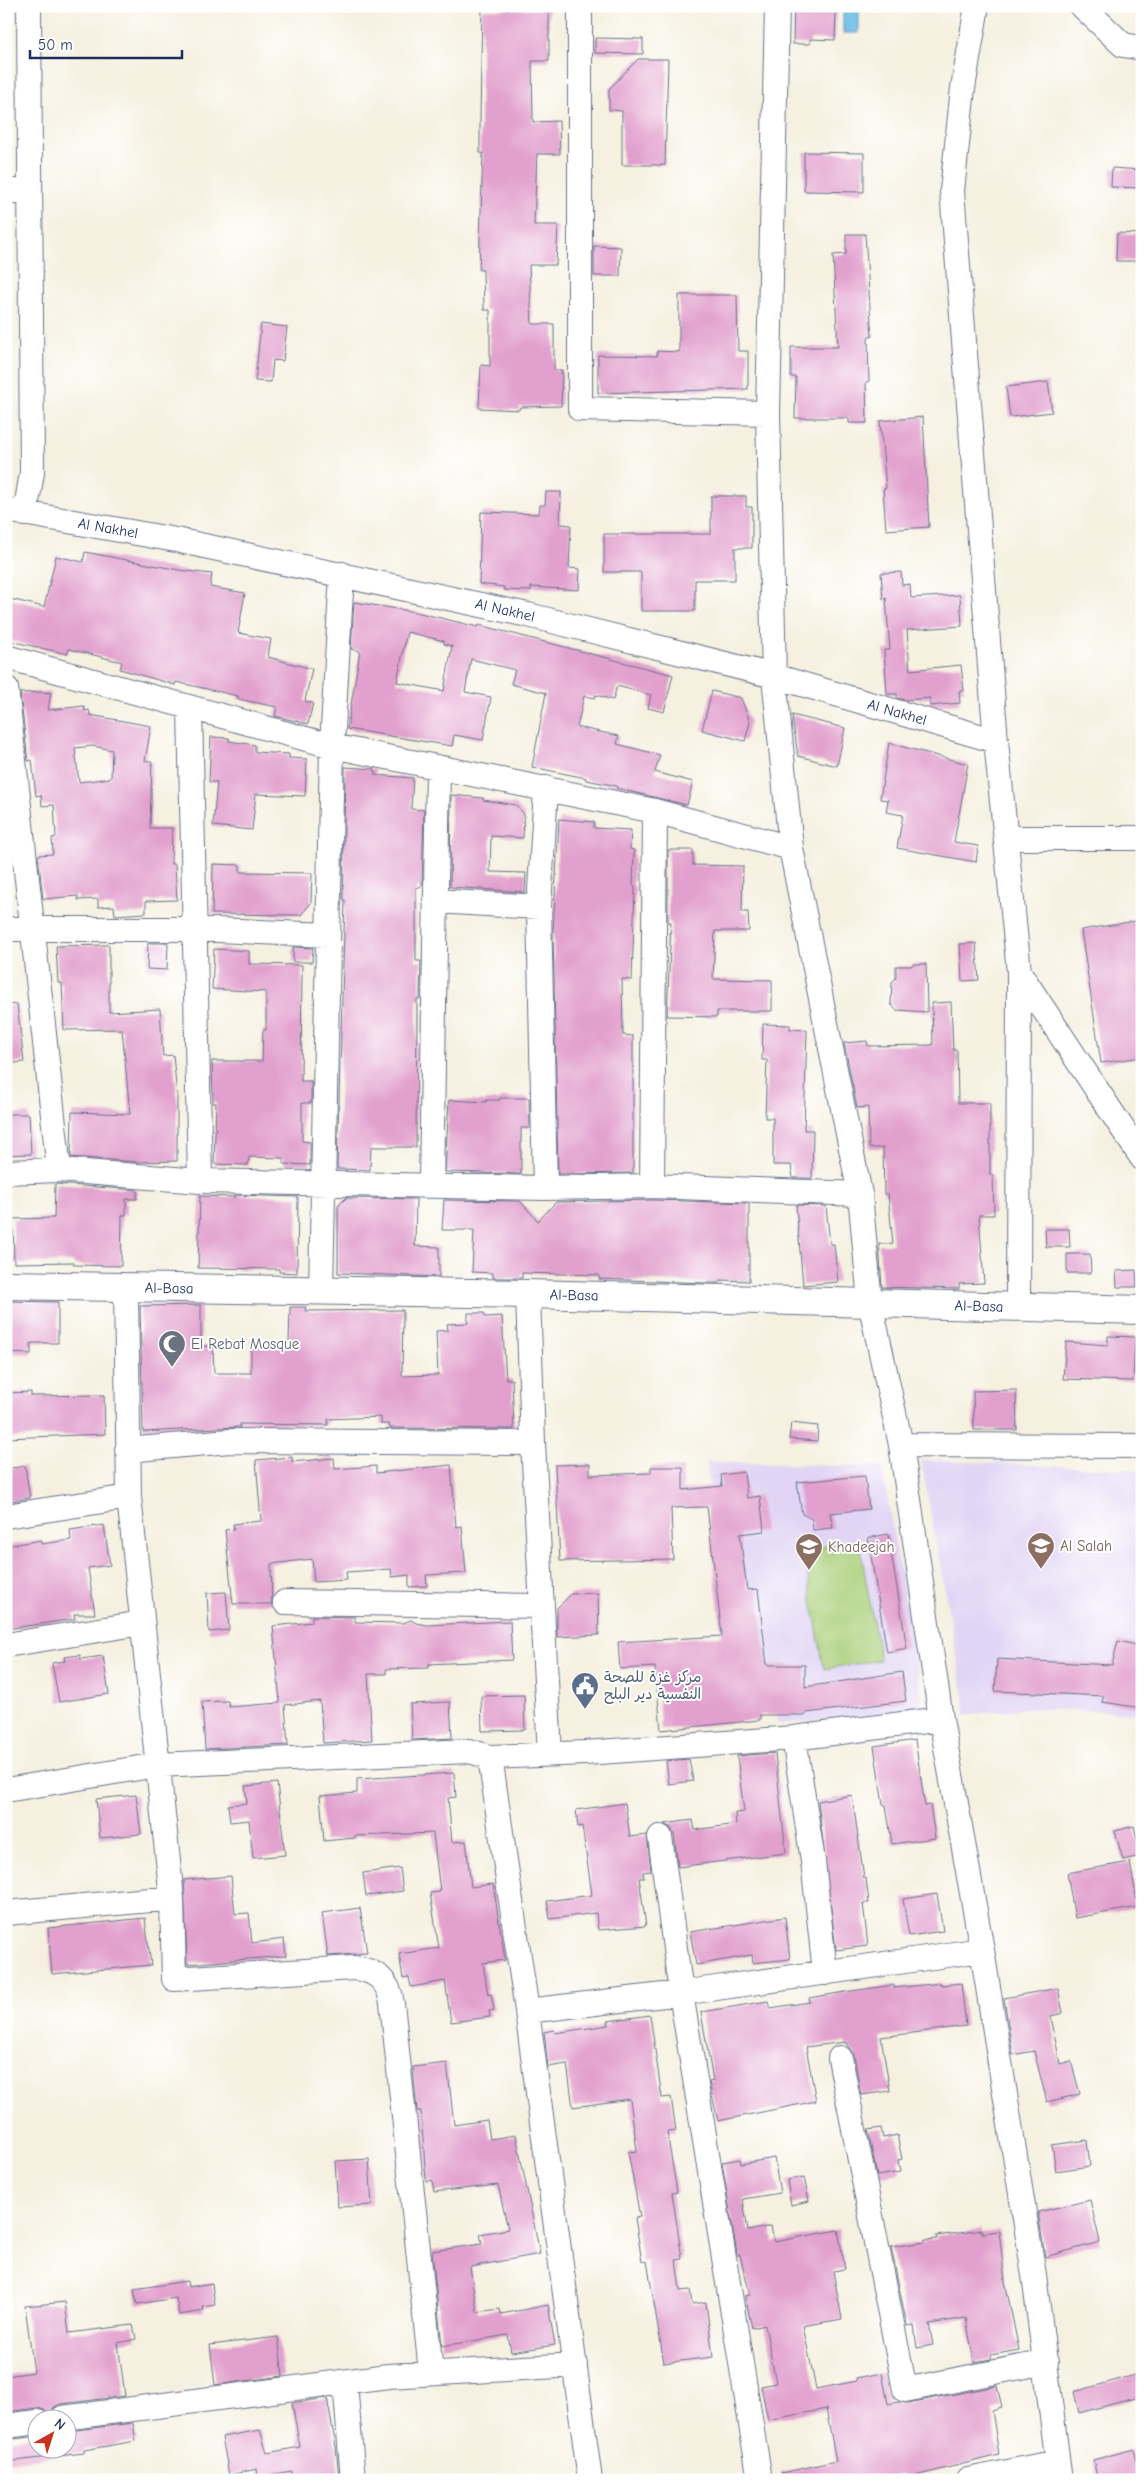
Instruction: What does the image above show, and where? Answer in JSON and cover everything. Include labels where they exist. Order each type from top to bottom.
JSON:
[{"type":"street","points":[[16,512],[32,473],[17,191],[29,6]]},
{"type":"street","points":[[580,6],[580,409],[768,413]]},
{"type":"street","points":[[777,6],[768,413],[774,676],[791,848],[860,1194],[870,1302],[901,1445],[941,1719],[982,1950],[1046,2362],[1058,2471],[968,2480]]},
{"type":"street","points":[[977,6],[963,88],[952,191],[996,741],[1008,838],[1006,837],[1020,972],[1018,1307]]},
{"type":"street","points":[[1082,6],[1124,45],[1142,48]]},
{"type":"street","name":"Al Nakhel","points":[[16,512],[176,540],[528,615],[774,676],[996,741]]},
{"type":"street","points":[[321,1290],[332,746],[342,574]]},
{"type":"street","points":[[59,1170],[6,686],[8,658],[332,746],[438,769],[546,788],[655,812],[791,848]]},
{"type":"street","points":[[190,708],[200,1181]]},
{"type":"street","points":[[431,1184],[438,769]]},
{"type":"street","points":[[545,1188],[539,907],[546,788]]},
{"type":"street","points":[[652,1186],[655,812]]},
{"type":"street","points":[[1008,838],[1142,838]]},
{"type":"street","points":[[435,901],[539,907]]},
{"type":"street","points":[[6,929],[194,929],[328,935]]},
{"type":"street","points":[[1020,972],[1142,1158]]},
{"type":"street","points":[[6,1172],[59,1170],[200,1181],[431,1184],[545,1188],[652,1186],[860,1194]]},
{"type":"street","name":"Al-Basa","points":[[6,1285],[528,1294],[1142,1310]]},
{"type":"street","points":[[126,1288],[128,1497],[172,1898],[174,1979],[354,1968],[371,1971],[379,1976],[388,1988],[392,2003],[431,2372]]},
{"type":"street","points":[[528,1294],[533,1443],[550,1754]]},
{"type":"street","points":[[127,1450],[230,1441],[533,1443]]},
{"type":"street","points":[[901,1445],[1142,1446]]},
{"type":"street","points":[[6,1516],[128,1497]]},
{"type":"street","points":[[285,1602],[541,1606]]},
{"type":"street","points":[[6,1645],[142,1622]]},
{"type":"street","points":[[6,1790],[158,1765],[469,1751],[490,1757],[550,1754],[794,1738],[941,1719]]},
{"type":"street","points":[[794,1738],[813,1861],[825,1973]]},
{"type":"street","points":[[490,1757],[527,2011],[590,2480]]},
{"type":"street","points":[[660,1837],[681,1993],[760,2480]]},
{"type":"street","points":[[6,1913],[172,1898]]},
{"type":"street","points":[[527,2011],[681,1993],[982,1950]]},
{"type":"street","points":[[840,2058],[905,2390],[1046,2362]]},
{"type":"street","points":[[78,2416],[431,2372],[575,2365]]},
{"type":"street","points":[[345,2382],[353,2480]]},
{"type":"street","points":[[6,2426],[28,2423]]},
{"type":"shaded area","name":"Al Salah","points":[[921,1460],[1142,1470],[1142,1713],[1029,1708],[965,1715],[964,1696]]},
{"type":"shaded area","name":"Khadeejah","points":[[707,1462],[882,1467],[924,1711],[777,1724],[773,1675],[729,1676]]},
{"type":"green space","points":[[859,1540],[880,1660],[824,1669],[803,1550]]},
{"type":"water","points":[[843,6],[859,6],[859,33],[843,33]]},
{"type":"building","points":[[794,6],[810,6],[810,10],[836,11],[835,40],[810,39],[810,44],[793,44]]},
{"type":"building","points":[[482,9],[549,9],[549,61],[532,61],[533,122],[559,121],[560,154],[537,154],[534,225],[558,225],[556,265],[529,265],[532,324],[554,324],[554,370],[562,370],[561,406],[520,407],[519,410],[479,408],[481,365],[490,366],[490,310],[484,310],[483,270],[479,270],[483,153],[480,153]]},
{"type":"building","points":[[595,38],[643,39],[643,54],[595,53]]},
{"type":"building","points":[[638,59],[668,59],[665,165],[622,165],[622,111],[609,110],[609,89]]},
{"type":"building","points":[[804,152],[864,153],[864,192],[804,191]]},
{"type":"building","points":[[1112,168],[1142,170],[1142,188],[1111,187]]},
{"type":"building","points":[[1117,233],[1142,234],[1142,261],[1116,261]]},
{"type":"building","points":[[846,234],[865,234],[872,337],[868,337],[869,382],[866,382],[867,423],[849,423],[849,418],[795,418],[796,377],[791,377],[791,347],[838,347],[833,255],[846,254]]},
{"type":"building","points":[[594,246],[621,247],[620,276],[594,276]]},
{"type":"building","points":[[679,295],[737,295],[738,351],[748,351],[748,389],[598,393],[598,355],[657,356],[657,351],[679,352]]},
{"type":"building","points":[[261,324],[287,327],[283,361],[273,360],[271,382],[255,381]]},
{"type":"building","points":[[1048,382],[1052,412],[1010,417],[1006,387]]},
{"type":"building","points":[[923,417],[929,527],[886,530],[883,489],[886,488],[880,421]]},
{"type":"building","points":[[546,492],[561,492],[560,524],[571,525],[569,568],[580,569],[579,590],[531,587],[531,591],[504,590],[504,587],[479,584],[481,512],[539,514],[540,505],[545,505]]},
{"type":"building","points":[[711,496],[746,496],[746,507],[752,507],[752,548],[735,548],[735,580],[695,580],[695,611],[641,611],[641,572],[604,572],[604,534],[711,534]]},
{"type":"building","points":[[85,552],[179,570],[212,574],[210,587],[245,593],[238,633],[271,639],[268,657],[312,669],[305,701],[313,703],[308,724],[275,716],[277,707],[238,699],[238,696],[176,682],[175,685],[120,669],[122,662],[69,649],[67,654],[6,640],[6,598],[44,607],[56,556],[83,562]]},
{"type":"building","points":[[901,572],[902,585],[910,584],[911,598],[960,595],[962,626],[907,630],[910,670],[961,665],[964,691],[959,691],[960,703],[930,706],[930,698],[904,700],[897,698],[897,694],[887,694],[884,650],[890,650],[886,598],[883,599],[881,573]]},
{"type":"building","points":[[354,602],[416,612],[478,627],[479,625],[673,675],[664,712],[648,708],[651,695],[617,686],[613,700],[596,695],[595,698],[584,696],[577,727],[619,736],[617,744],[660,755],[655,772],[693,782],[687,805],[616,788],[617,786],[586,780],[586,778],[532,767],[546,693],[511,684],[515,670],[471,659],[465,692],[491,697],[483,740],[454,735],[452,746],[347,729],[360,651],[351,649]],"holes":[[[407,632],[444,641],[444,644],[452,646],[444,691],[397,682]]]},
{"type":"building","points":[[712,691],[741,698],[750,722],[745,741],[702,730]]},
{"type":"building","points":[[20,693],[51,693],[48,710],[84,706],[85,711],[89,710],[90,715],[151,726],[145,761],[152,761],[150,828],[172,828],[171,864],[175,864],[177,900],[146,901],[146,913],[115,915],[114,906],[98,907],[98,899],[78,900],[78,896],[43,899],[38,855],[53,854],[52,838],[56,837],[54,805],[42,806],[41,795],[36,796],[32,760],[28,761]],"holes":[[[93,746],[112,750],[111,778],[79,782],[75,748]]]},
{"type":"building","points":[[792,715],[845,728],[837,766],[798,756]]},
{"type":"building","points":[[211,737],[229,738],[229,741],[255,745],[255,752],[289,754],[289,758],[307,759],[305,796],[256,794],[252,830],[213,826],[217,782],[209,782]]},
{"type":"building","points":[[889,743],[968,764],[954,842],[978,846],[976,862],[897,848],[903,815],[886,812],[888,800],[880,799]]},
{"type":"building","points":[[345,767],[375,769],[375,775],[413,778],[411,809],[424,810],[422,886],[416,888],[416,961],[421,961],[420,999],[417,999],[416,1147],[371,1147],[370,1170],[338,1169],[337,1166],[345,900],[343,899]]},
{"type":"building","points":[[451,795],[483,798],[483,800],[516,805],[524,814],[523,838],[491,836],[490,872],[526,873],[525,892],[450,887]]},
{"type":"building","points":[[559,819],[594,822],[594,828],[631,830],[630,849],[634,850],[633,886],[635,886],[632,980],[622,979],[623,1035],[633,1036],[633,1173],[558,1174],[553,932]]},
{"type":"building","points":[[668,850],[693,850],[693,865],[743,866],[742,912],[748,912],[749,931],[715,931],[713,979],[772,980],[772,1011],[717,1011],[717,1017],[667,1016],[671,922],[668,922]]},
{"type":"building","points":[[213,864],[240,865],[240,872],[312,873],[311,903],[301,915],[212,914]]},
{"type":"building","points":[[1142,920],[1142,1057],[1101,1063],[1081,930]]},
{"type":"building","points":[[148,943],[168,943],[167,970],[147,969]]},
{"type":"building","points":[[976,943],[979,980],[962,981],[960,944]]},
{"type":"building","points":[[109,945],[109,1012],[160,1009],[163,1056],[173,1055],[177,1095],[177,1161],[138,1162],[71,1157],[72,1112],[130,1114],[122,1029],[64,1030],[62,983],[58,983],[56,946]]},
{"type":"building","points":[[293,947],[313,948],[312,962],[293,962]]},
{"type":"building","points":[[214,949],[249,951],[249,964],[302,965],[301,1081],[311,1081],[311,1103],[302,1103],[302,1141],[310,1142],[310,1165],[284,1164],[284,1158],[249,1157],[248,1165],[214,1164],[216,1103],[213,1103],[212,1061],[262,1061],[263,1030],[266,1030],[266,992],[212,989]]},
{"type":"building","points":[[913,964],[926,964],[927,1012],[896,1010],[891,1004],[892,982],[896,978],[896,966],[911,966]]},
{"type":"building","points":[[951,1002],[953,1050],[957,1050],[958,1103],[990,1103],[990,1175],[993,1175],[994,1215],[979,1215],[984,1283],[959,1284],[959,1289],[882,1287],[879,1244],[893,1244],[888,1194],[884,1194],[883,1148],[869,1148],[868,1107],[857,1108],[844,1043],[867,1041],[868,1046],[933,1045],[932,1003]]},
{"type":"building","points":[[17,1004],[24,1062],[6,1064],[6,1005]]},
{"type":"building","points":[[763,1024],[790,1025],[790,1029],[807,1030],[804,1130],[813,1130],[812,1178],[793,1178],[791,1165],[773,1165],[773,1118],[765,1118],[767,1060],[762,1060]]},
{"type":"building","points":[[500,1098],[529,1098],[530,1128],[521,1128],[521,1174],[445,1172],[449,1100],[486,1102],[486,1100],[500,1100]]},
{"type":"building","points":[[6,1114],[29,1114],[31,1154],[6,1155]]},
{"type":"building","points":[[55,1184],[137,1190],[137,1199],[126,1199],[126,1215],[122,1215],[121,1266],[74,1265],[74,1262],[14,1263],[13,1219],[54,1218]]},
{"type":"building","points":[[235,1195],[298,1197],[297,1273],[279,1272],[279,1269],[198,1268],[200,1196],[235,1197]]},
{"type":"building","points":[[346,1198],[416,1199],[415,1246],[439,1247],[439,1277],[338,1273],[338,1206]]},
{"type":"building","points":[[444,1200],[520,1201],[538,1221],[556,1202],[652,1200],[749,1203],[749,1281],[720,1280],[719,1283],[707,1283],[599,1279],[599,1275],[522,1273],[522,1278],[493,1278],[493,1273],[472,1272],[474,1230],[442,1230]]},
{"type":"building","points":[[796,1205],[826,1206],[830,1244],[834,1244],[838,1282],[803,1285]]},
{"type":"building","points":[[1045,1229],[1069,1229],[1070,1247],[1046,1247]]},
{"type":"building","points":[[1067,1254],[1090,1254],[1091,1273],[1067,1273]]},
{"type":"building","points":[[1136,1270],[1137,1287],[1117,1287],[1116,1271]]},
{"type":"building","points":[[6,1301],[58,1302],[58,1343],[31,1343],[31,1354],[6,1353]]},
{"type":"building","points":[[201,1305],[201,1346],[213,1346],[214,1373],[251,1373],[251,1343],[289,1344],[290,1307],[306,1307],[305,1311],[403,1310],[402,1376],[438,1375],[436,1331],[448,1330],[447,1324],[468,1323],[468,1313],[484,1313],[485,1317],[502,1316],[506,1379],[512,1379],[514,1429],[390,1428],[389,1424],[381,1424],[381,1417],[328,1419],[328,1425],[240,1424],[240,1427],[143,1432],[140,1306]]},
{"type":"building","points":[[1108,1336],[1135,1337],[1133,1381],[1063,1379],[1066,1342],[1108,1345]]},
{"type":"building","points":[[1016,1390],[1017,1430],[974,1430],[973,1391]]},
{"type":"building","points":[[31,1392],[31,1396],[104,1395],[105,1434],[6,1438],[6,1393]]},
{"type":"building","points":[[791,1423],[818,1426],[817,1441],[789,1439]]},
{"type":"building","points":[[292,1457],[292,1462],[334,1458],[335,1469],[376,1466],[376,1473],[451,1465],[456,1527],[462,1526],[466,1573],[426,1575],[427,1586],[409,1587],[409,1575],[392,1577],[391,1569],[346,1572],[347,1580],[314,1582],[312,1559],[271,1564],[272,1604],[233,1604],[225,1530],[234,1529],[233,1524],[261,1521],[256,1460]]},
{"type":"building","points":[[590,1464],[590,1475],[651,1473],[651,1467],[683,1467],[683,1490],[722,1486],[721,1475],[744,1472],[747,1498],[760,1496],[764,1531],[740,1534],[747,1590],[758,1589],[767,1665],[805,1665],[805,1687],[902,1672],[906,1701],[806,1713],[806,1715],[760,1715],[760,1720],[661,1730],[655,1667],[620,1669],[618,1642],[722,1636],[707,1507],[671,1508],[673,1559],[560,1561],[555,1465]]},
{"type":"building","points":[[25,1466],[30,1498],[6,1502],[6,1469]]},
{"type":"building","points":[[865,1476],[869,1509],[830,1513],[833,1528],[813,1530],[812,1519],[802,1514],[797,1482]]},
{"type":"building","points":[[104,1525],[110,1565],[88,1568],[95,1614],[74,1614],[75,1619],[6,1629],[6,1546],[41,1540],[41,1544],[71,1540],[70,1530]]},
{"type":"building","points":[[888,1534],[907,1648],[887,1652],[868,1538]]},
{"type":"building","points":[[226,1592],[229,1630],[209,1632],[207,1593]]},
{"type":"building","points":[[598,1593],[599,1635],[557,1637],[557,1608],[571,1594]]},
{"type":"building","points":[[312,1616],[355,1617],[355,1622],[403,1623],[411,1620],[427,1625],[510,1621],[512,1660],[429,1664],[429,1668],[386,1669],[386,1674],[368,1674],[372,1740],[323,1743],[320,1701],[285,1705],[288,1745],[205,1749],[202,1702],[228,1701],[229,1707],[280,1703],[273,1626],[312,1622]]},
{"type":"building","points":[[1118,1641],[1142,1646],[1142,1708],[1102,1702],[1104,1696],[995,1691],[997,1659],[1112,1665]]},
{"type":"building","points":[[80,1655],[81,1659],[103,1656],[109,1694],[59,1702],[52,1663],[65,1661],[64,1657]]},
{"type":"building","points":[[524,1695],[525,1730],[482,1731],[481,1696]]},
{"type":"building","points":[[450,1702],[452,1738],[412,1740],[410,1704]]},
{"type":"building","points":[[915,1740],[925,1806],[930,1805],[935,1838],[892,1844],[886,1805],[883,1805],[874,1746]]},
{"type":"building","points":[[775,1753],[786,1853],[678,1867],[674,1835],[671,1828],[664,1824],[693,1820],[695,1830],[736,1824],[735,1813],[744,1812],[737,1756]]},
{"type":"building","points":[[689,1759],[693,1781],[669,1784],[666,1761]]},
{"type":"building","points":[[454,1773],[456,1797],[448,1798],[452,1842],[466,1841],[471,1887],[493,1884],[505,1960],[483,1963],[488,1995],[491,1994],[494,2010],[489,2011],[490,2017],[451,2022],[445,1981],[411,1987],[409,1977],[403,1978],[399,1954],[439,1948],[430,1893],[440,1892],[433,1833],[355,1836],[355,1838],[324,1841],[320,1796],[357,1793],[357,1779]]},
{"type":"building","points":[[277,1783],[285,1855],[253,1858],[249,1820],[230,1822],[228,1805],[247,1803],[245,1786]]},
{"type":"building","points":[[136,1795],[141,1834],[100,1838],[96,1799]]},
{"type":"building","points":[[852,1795],[869,1903],[863,1903],[868,1946],[836,1950],[818,1801]]},
{"type":"building","points":[[625,1803],[630,1837],[647,1835],[651,1871],[643,1872],[644,1878],[639,1878],[646,1926],[598,1930],[596,1913],[550,1919],[547,1901],[592,1895],[582,1826],[578,1827],[576,1810]]},
{"type":"building","points":[[1134,1826],[1141,1856],[1123,1860],[1115,1831]]},
{"type":"building","points":[[1130,1862],[1138,1907],[1075,1918],[1067,1873]]},
{"type":"building","points":[[400,1868],[403,1891],[366,1896],[363,1873]]},
{"type":"building","points":[[231,1876],[235,1914],[249,1913],[252,1943],[284,1939],[286,1956],[187,1964],[184,1880]]},
{"type":"building","points":[[937,1894],[943,1931],[909,1936],[903,1899]]},
{"type":"building","points":[[360,1908],[367,1953],[328,1956],[322,1913]]},
{"type":"building","points":[[785,1917],[790,1959],[753,1963],[752,1955],[696,1965],[690,1932]]},
{"type":"building","points":[[145,1918],[151,1965],[52,1974],[48,1928]]},
{"type":"building","points":[[941,1983],[941,1985],[961,1983],[966,2026],[881,2037],[890,2091],[861,2095],[854,2055],[845,2042],[806,2047],[816,2101],[718,2121],[709,2082],[713,2081],[701,2012],[768,2001],[770,2008],[810,2002],[809,1998],[851,1991],[894,1985],[894,1988]]},
{"type":"building","points":[[1058,1988],[1063,2013],[1051,2016],[1060,2064],[1071,2061],[1080,2094],[1047,2102],[1034,2051],[1013,2055],[1004,1998]]},
{"type":"building","points":[[650,2015],[662,2098],[671,2097],[676,2131],[667,2132],[677,2192],[672,2193],[682,2259],[676,2260],[680,2291],[690,2290],[692,2304],[706,2302],[713,2357],[664,2363],[647,2261],[642,2262],[635,2218],[640,2217],[628,2152],[637,2151],[630,2099],[573,2107],[567,2064],[548,2067],[544,2032],[554,2030],[555,2033],[609,2025],[608,2021]]},
{"type":"building","points":[[447,2063],[454,2125],[487,2120],[490,2139],[516,2135],[540,2254],[470,2267],[477,2312],[500,2309],[501,2314],[548,2305],[555,2345],[511,2352],[508,2335],[442,2346],[432,2251],[482,2244],[480,2234],[508,2229],[498,2185],[434,2192],[432,2180],[426,2181],[421,2111],[417,2111],[413,2067]]},
{"type":"building","points":[[881,2128],[883,2138],[897,2135],[902,2159],[898,2160],[900,2172],[877,2176],[868,2130]]},
{"type":"building","points":[[1087,2140],[1090,2166],[1056,2171],[1052,2145]]},
{"type":"building","points":[[774,2158],[780,2193],[743,2199],[748,2231],[771,2226],[774,2242],[838,2230],[845,2269],[833,2271],[842,2319],[803,2326],[816,2389],[857,2381],[856,2378],[882,2373],[888,2404],[908,2403],[997,2386],[1002,2407],[992,2410],[999,2455],[903,2479],[902,2475],[876,2480],[782,2480],[781,2473],[836,2461],[826,2409],[768,2420],[761,2386],[776,2383],[765,2325],[752,2328],[745,2296],[750,2295],[740,2255],[737,2255],[722,2162],[740,2159],[741,2164]]},
{"type":"building","points":[[369,2159],[372,2205],[338,2207],[335,2161]]},
{"type":"building","points":[[804,2177],[809,2201],[791,2205],[787,2180]]},
{"type":"building","points":[[1090,2200],[1100,2242],[1045,2257],[1038,2212]]},
{"type":"building","points":[[982,2230],[982,2233],[999,2231],[1005,2281],[1019,2350],[991,2355],[991,2359],[974,2362],[966,2318],[929,2324],[933,2345],[917,2348],[914,2325],[907,2326],[891,2247],[925,2242],[925,2240],[937,2239],[936,2236]]},
{"type":"building","points":[[187,2281],[188,2287],[212,2283],[215,2305],[203,2307],[204,2311],[179,2315],[176,2298],[137,2304],[134,2289]]},
{"type":"building","points":[[65,2302],[69,2333],[133,2325],[136,2339],[118,2343],[125,2396],[61,2404],[54,2408],[28,2408],[6,2412],[6,2376],[34,2372],[25,2306]]},
{"type":"building","points":[[278,2337],[283,2376],[215,2385],[210,2345]]},
{"type":"building","points":[[1142,2373],[1142,2396],[1079,2413],[1074,2392]]},
{"type":"building","points":[[327,2398],[336,2447],[339,2477],[321,2480],[304,2480],[304,2477],[292,2479],[291,2471],[258,2477],[257,2469],[229,2475],[222,2437],[260,2430],[267,2453],[300,2447],[292,2403]]},
{"type":"building","points":[[133,2423],[136,2441],[84,2450],[84,2453],[78,2454],[78,2430]]},
{"type":"building","points":[[28,2437],[28,2458],[41,2458],[6,2462],[6,2440]]},
{"type":"building","points":[[1134,2449],[1142,2480],[1098,2480],[1093,2460]]},
{"type":"place","name":"El Rebat Mosque","points":[[172,1368]]},
{"type":"place","name":"Al Salah","points":[[1041,1570]]},
{"type":"place","name":"Khadeejah","points":[[809,1571]]},
{"type":"place","name":"مركز غزة للصحة النفسية دير البلح","points":[[585,1710]]}]
